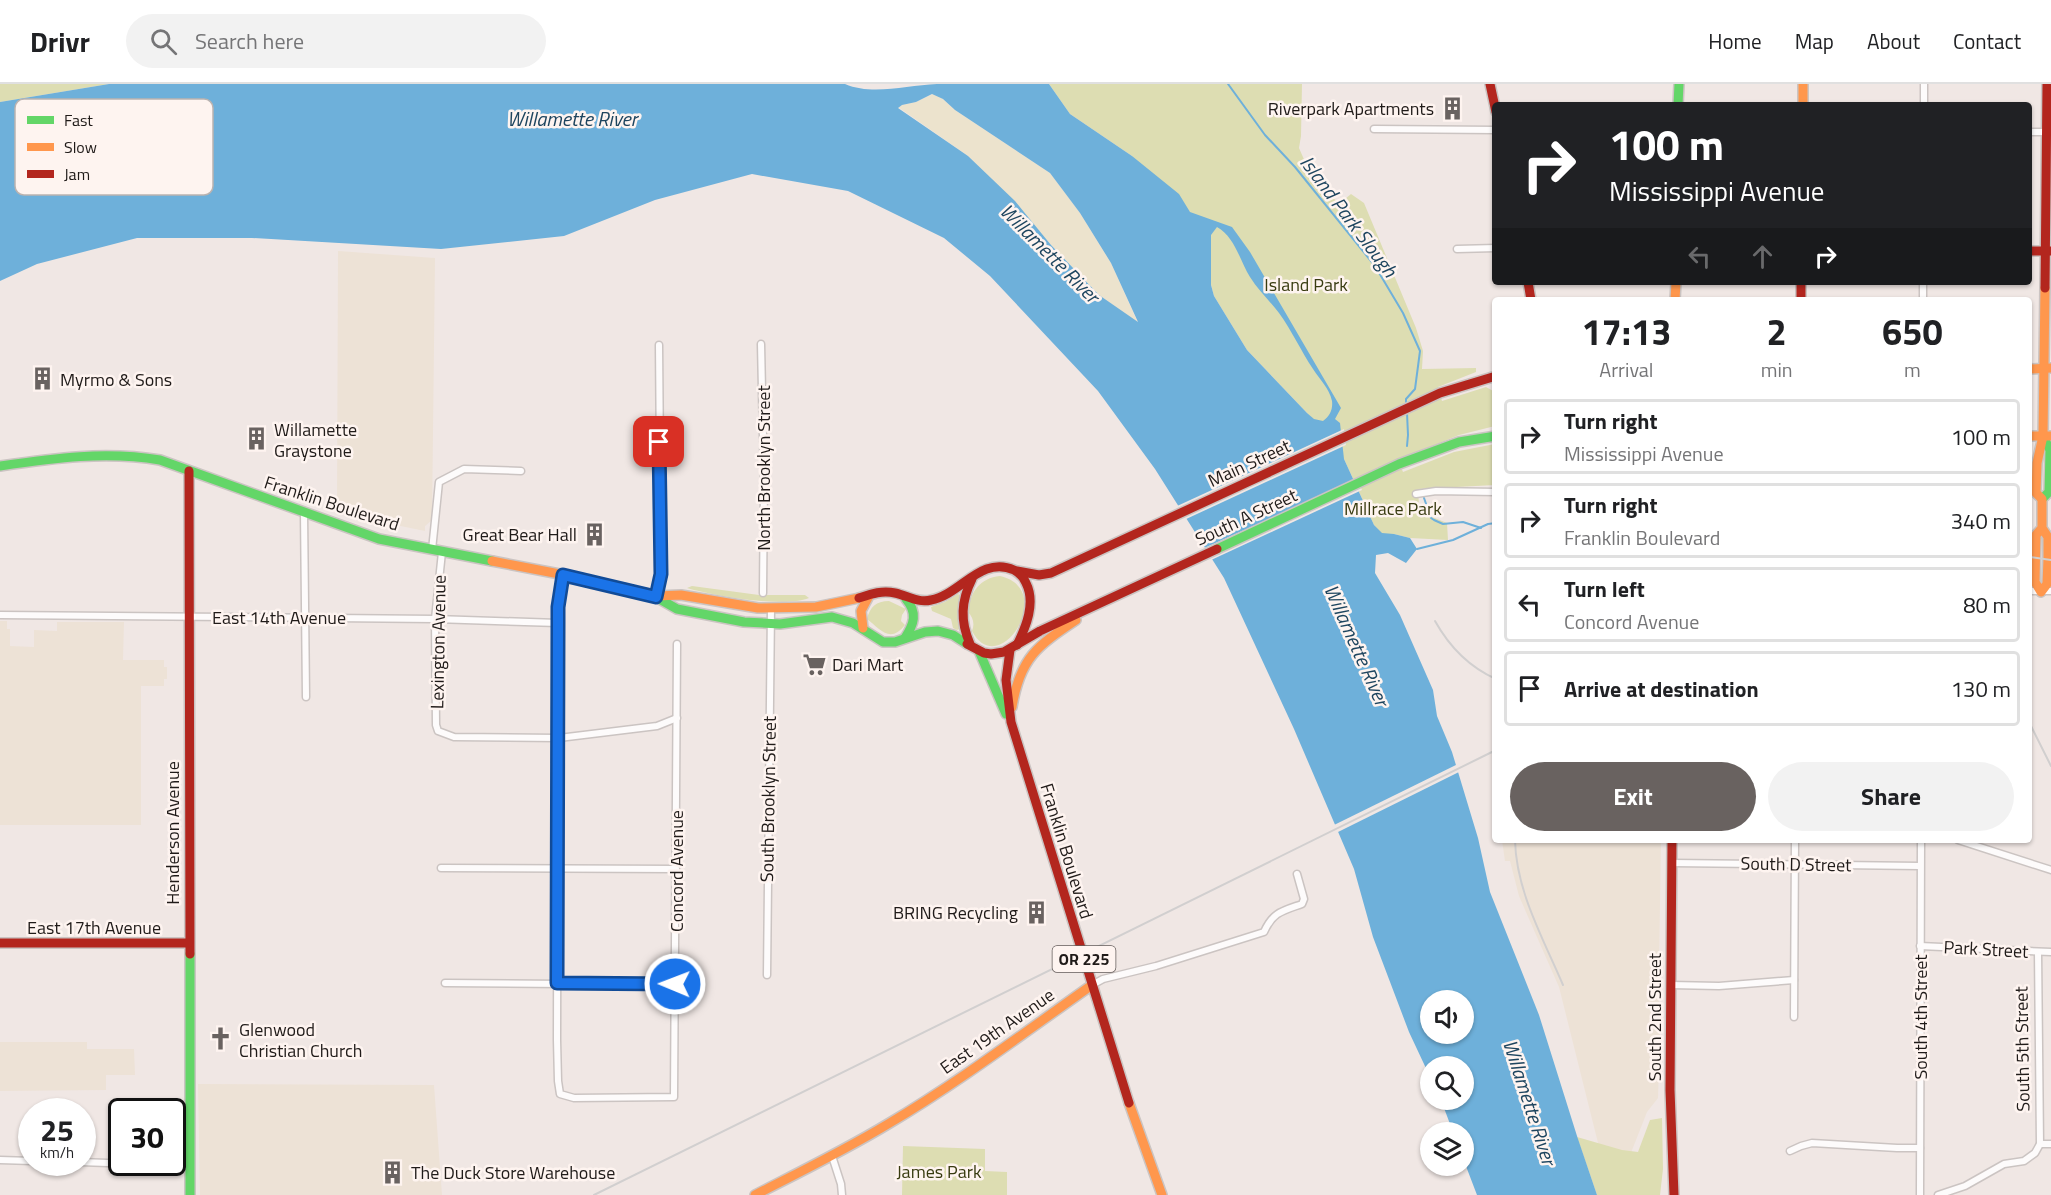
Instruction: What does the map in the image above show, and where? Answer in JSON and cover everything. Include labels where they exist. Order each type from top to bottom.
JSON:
[{"type":"main road","points":[[1490,84],[1494,102]]},
{"type":"main road","points":[[1678,84],[1678,102]]},
{"type":"main road","points":[[1803,84],[1803,102]]},
{"type":"main road","points":[[2046,591],[2035,582],[2035,574],[2036,535],[2042,528],[2042,499],[2036,494],[2037,463],[2047,436],[2047,84]]},
{"type":"main road","points":[[2032,251],[2048,251]]},
{"type":"main road","name":"Main Street","points":[[1017,571],[1041,575],[1051,573],[1440,393],[1492,377]]},
{"type":"main road","points":[[1437,449],[1455,440],[1492,430]]},
{"type":"main road","name":"South A Street","points":[[1013,647],[1040,631],[1399,464],[1459,442],[1492,437]]},
{"type":"main road","name":"Franklin Boulevard","points":[[0,466],[101,453],[133,454],[160,460],[379,539],[563,575],[656,597],[678,595],[731,606],[771,609],[831,605],[886,592],[906,599],[928,601],[939,598],[985,569],[1006,566],[1017,571],[1027,584],[1030,602],[1028,621],[1013,647],[1006,680],[1011,722]]},
{"type":"main road","name":"Henderson Avenue","points":[[189,471],[190,1195]]},
{"type":"main road","points":[[970,645],[964,629],[962,612],[965,594],[973,577]]},
{"type":"main road","points":[[863,628],[861,611],[869,596]]},
{"type":"main road","name":"Franklin Boulevard","points":[[656,597],[672,608],[770,624],[834,617],[850,621],[883,643],[893,643],[920,633],[937,631],[957,636],[978,651],[1011,722],[1132,1113],[1162,1195]]},
{"type":"main road","points":[[905,638],[913,627],[915,616],[913,607],[906,599]]},
{"type":"main road","name":"OR 225","points":[[1011,722],[1015,684],[1024,664],[1033,652],[1053,635],[1104,602]]},
{"type":"main road","points":[[978,651],[999,654],[1013,647]]},
{"type":"main road","name":"South 2nd Street","points":[[1672,843],[1670,1090],[1674,1195]]},
{"type":"main road","name":"East 17th Avenue","points":[[0,943],[188,943]]},
{"type":"main road","name":"East 19th Avenue","points":[[754,1195],[832,1156],[895,1120],[965,1075],[1092,985]]},
{"type":"street","points":[[1924,84],[1924,102]]},
{"type":"street","points":[[1374,129],[1492,130]]},
{"type":"street","points":[[2032,132],[2048,132]]},
{"type":"street","points":[[1457,249],[1492,248]]},
{"type":"street","name":"North Brooklyn Street","points":[[761,344],[764,483],[763,593]]},
{"type":"street","points":[[656,597],[661,574],[659,345]]},
{"type":"street","name":"Lexington Avenue","points":[[521,471],[464,469],[438,482],[435,619],[436,725],[438,731],[454,737],[559,738]]},
{"type":"street","points":[[1416,494],[1436,491],[1492,492]]},
{"type":"street","points":[[304,513],[306,697]]},
{"type":"street","points":[[557,983],[558,607],[563,575]]},
{"type":"street","name":"South Brooklyn Street","points":[[767,975],[771,609]]},
{"type":"street","name":"East 14th Avenue","points":[[0,615],[306,617],[558,623]]},
{"type":"street","name":"Concord Avenue","points":[[557,983],[560,1094],[574,1098],[674,1097],[677,644]]},
{"type":"street","points":[[559,738],[657,726],[676,718]]},
{"type":"street","points":[[1794,1017],[1795,843]]},
{"type":"street","name":"South 4th Street","points":[[1920,1195],[1921,843]]},
{"type":"street","points":[[1967,843],[2051,870]]},
{"type":"street","name":"South D Street","points":[[1672,863],[1920,866]]},
{"type":"street","points":[[441,868],[676,869]]},
{"type":"street","name":"East 19th Avenue","points":[[1092,985],[1103,979],[1156,966],[1264,932],[1270,919],[1278,912],[1302,904],[1304,899],[1297,874]]},
{"type":"street","name":"Park Street","points":[[1920,946],[2051,952]]},
{"type":"street","name":"South 5th Street","points":[[2038,952],[2040,1144]]},
{"type":"street","points":[[1671,985],[1719,986],[1794,980]]},
{"type":"street","points":[[445,983],[675,984]]},
{"type":"street","points":[[1790,1152],[1801,1146],[1826,1142],[1886,1148],[1920,1148]]},
{"type":"street","points":[[1938,1195],[1965,1186],[2004,1164],[2024,1161],[2035,1153],[2040,1144],[2051,1144]]},
{"type":"street","points":[[832,1156],[842,1184],[842,1195]]},
{"type":"street","points":[[0,1160],[18,1161]]},
{"type":"street","points":[[96,1163],[190,1166]]},
{"type":"shaded area","points":[[338,251],[435,258],[432,520],[425,526],[425,531],[337,509]]},
{"type":"shaded area","points":[[0,621],[7,621],[7,629],[10,629],[10,646],[34,647],[34,630],[57,631],[57,622],[124,622],[123,660],[164,660],[164,667],[167,667],[167,679],[164,679],[164,686],[141,686],[141,825],[0,825]]},
{"type":"shaded area","points":[[1502,843],[1661,843],[1659,967],[1653,973],[1653,990],[1659,996],[1658,1098],[1647,1112],[1627,1163],[1602,1159],[1559,987],[1519,896],[1510,861],[1505,861]]},
{"type":"shaded area","points":[[0,1042],[87,1042],[87,1049],[134,1049],[135,1075],[106,1075],[106,1090],[0,1091]]},
{"type":"shaded area","points":[[198,1084],[434,1085],[442,1195],[200,1195]]},
{"type":"green space","points":[[0,84],[109,84],[15,99],[0,102]]},
{"type":"green space","name":"Island Park","points":[[1049,84],[1302,84],[1299,148],[1310,173],[1339,204],[1351,194],[1364,203],[1416,328],[1423,351],[1422,369],[1476,368],[1476,372],[1438,387],[1442,401],[1486,387],[1492,390],[1492,427],[1459,435],[1398,460],[1403,472],[1454,452],[1492,445],[1492,485],[1418,489],[1419,507],[1422,513],[1447,523],[1448,540],[1382,534],[1374,525],[1344,459],[1327,434],[1247,350],[1214,296],[1211,285],[1132,156],[1070,114]]},
{"type":"green space","points":[[1000,576],[1017,584],[1024,597],[1024,613],[1018,628],[1008,639],[996,646],[983,644],[972,631],[973,621],[968,612],[971,598],[977,587],[993,577]]},
{"type":"green space","points":[[692,586],[759,595],[805,595],[809,598],[783,602],[748,600],[687,588]]},
{"type":"green space","points":[[958,594],[961,596],[960,629],[957,630],[953,628],[951,619],[932,611],[931,607]]},
{"type":"green space","points":[[889,601],[906,609],[901,621],[905,625],[900,631],[890,634],[885,633],[867,619],[874,606],[880,602]]},
{"type":"green space","points":[[1662,1118],[1663,1169],[1660,1195],[1597,1195],[1577,1137],[1622,1150],[1638,1152],[1650,1120]]},
{"type":"green space","name":"James Park","points":[[903,1146],[985,1149],[985,1171],[1007,1172],[1007,1195],[902,1195]]},
{"type":"sand","points":[[933,94],[1050,173],[1080,213],[1111,263],[1138,323],[1099,295],[1051,245],[1014,201],[968,156],[898,107]]},
{"type":"water","name":"Willamette River","points":[[109,84],[845,84],[879,90],[937,84],[1049,84],[1070,114],[1132,156],[1179,194],[1190,212],[1232,227],[1250,252],[1341,408],[1335,419],[1340,423],[1344,459],[1374,525],[1382,533],[1410,538],[1417,549],[1406,563],[1388,553],[1376,555],[1375,573],[1400,615],[1433,690],[1437,716],[1452,752],[1478,838],[1490,892],[1539,1015],[1597,1195],[1477,1195],[1470,1176],[1474,1176],[1474,1122],[1449,1122],[1445,1110],[1474,1110],[1474,1056],[1420,1056],[1373,937],[1354,869],[1294,729],[1224,578],[1155,469],[1098,391],[990,276],[944,238],[848,191],[752,174],[655,200],[564,236],[441,249],[252,238],[137,238],[37,264],[0,281],[0,102],[15,100],[15,195],[213,195],[213,99],[18,99]],"holes":[[[932,94],[943,99],[955,110],[1050,173],[1080,213],[1111,263],[1138,322],[1099,295],[1051,245],[1015,201],[968,156],[898,108]],[[1217,227],[1223,231],[1250,277],[1279,313],[1327,388],[1331,396],[1332,407],[1329,415],[1323,421],[1314,419],[1307,413],[1247,350],[1214,296],[1211,285],[1211,235]]]},
{"type":"pier","points":[[1344,429],[1346,445],[1184,520],[1175,507]]},
{"type":"pier","points":[[1357,479],[1362,490],[1209,561],[1202,549]]},
{"type":"pier","points":[[1458,764],[1461,771],[1336,833],[1332,826]]},
{"type":"waterway","name":"Island Park Slough","points":[[1228,84],[1265,135],[1295,167],[1375,266],[1403,313],[1420,351],[1415,389],[1406,399],[1406,404]]},
{"type":"waterway","name":"Island Park Slough","points":[[1407,413],[1407,446]]},
{"type":"waterway","name":"Island Park Slough","points":[[1424,498],[1431,518],[1434,520],[1443,524],[1463,522],[1481,528]]},
{"type":"waterway","points":[[1417,549],[1453,540],[1492,524]]},
{"type":"railway","points":[[2032,557],[2051,560]]},
{"type":"railway","points":[[1435,621],[1461,655],[1492,677]]},
{"type":"railway","points":[[2032,728],[2051,766]]},
{"type":"railway","points":[[594,1195],[1492,752]]},
{"type":"railway","points":[[1515,843],[1525,896],[1563,985]]},
{"type":"traffic: fast","points":[[1678,102],[1679,84]]},
{"type":"traffic: fast","points":[[2042,499],[2049,492],[2050,450],[2043,436]]},
{"type":"traffic: fast","points":[[1217,549],[1399,464],[1459,442],[1492,437]]},
{"type":"traffic: fast","points":[[0,466],[60,458],[100,456],[160,460],[379,539],[492,561]]},
{"type":"traffic: fast","points":[[656,597],[677,609],[744,622],[780,624],[832,617],[853,623],[883,642],[895,642],[925,632],[938,631],[953,635],[967,644]]},
{"type":"traffic: fast","points":[[905,638],[911,628],[913,618],[912,609],[906,599]]},
{"type":"traffic: fast","points":[[979,651],[1006,714]]},
{"type":"traffic: fast","points":[[190,954],[190,1195]]},
{"type":"traffic: slow","points":[[1803,84],[1803,102]]},
{"type":"traffic: slow","points":[[1675,297],[1676,285]]},
{"type":"traffic: slow","points":[[2042,528],[2048,537],[2048,559],[2047,584],[2041,592],[2035,582],[2036,535],[2042,528],[2042,499],[2036,493],[2037,463],[2043,436],[2045,288]]},
{"type":"traffic: slow","points":[[2032,369],[2051,368]]},
{"type":"traffic: slow","points":[[2032,436],[2051,436]]},
{"type":"traffic: slow","points":[[492,561],[570,576],[644,594],[681,595],[758,608],[816,607],[859,598]]},
{"type":"traffic: slow","points":[[863,628],[861,611],[869,596]]},
{"type":"traffic: slow","points":[[1012,707],[1020,676],[1032,655],[1076,620]]},
{"type":"traffic: slow","points":[[755,1195],[855,1143],[914,1108],[1092,985]]},
{"type":"traffic: slow","points":[[1129,1103],[1162,1195]]},
{"type":"traffic: jam","points":[[1490,84],[1494,102]]},
{"type":"traffic: jam","points":[[2045,288],[2047,84]]},
{"type":"traffic: jam","points":[[2032,251],[2051,251]]},
{"type":"traffic: jam","points":[[1528,285],[1530,297]]},
{"type":"traffic: jam","points":[[1801,285],[1801,297]]},
{"type":"traffic: jam","points":[[1017,571],[1039,575],[1051,573],[1440,393],[1492,377]]},
{"type":"traffic: jam","points":[[189,471],[190,954]]},
{"type":"traffic: jam","points":[[967,644],[984,653],[1004,652],[1040,631],[1217,549]]},
{"type":"traffic: jam","points":[[859,598],[886,592],[926,601],[942,597],[991,568],[1002,567],[1014,570],[1025,581],[1030,599],[1026,623],[1017,645]]},
{"type":"traffic: jam","points":[[970,644],[963,611],[972,579]]},
{"type":"traffic: jam","points":[[1010,650],[1006,680],[1011,722],[1129,1103]]},
{"type":"traffic: jam","points":[[1672,843],[1670,1090],[1674,1195]]},
{"type":"traffic: jam","points":[[0,943],[188,943]]},
{"type":"place","name":"Riverpark Apartments","points":[[1452,108]]},
{"type":"place","name":"Myrmo & Sons","points":[[42,379]]},
{"type":"place","name":"Willamette Graystone","points":[[256,439]]},
{"type":"place","name":"Great Bear Hall","points":[[595,534]]},
{"type":"place","name":"Dari Mart","points":[[814,664]]},
{"type":"place","name":"BRING Recycling","points":[[1036,912]]},
{"type":"place","name":"Glenwood Christian Church","points":[[221,1039]]},
{"type":"place","name":"The Duck Store Warehouse","points":[[393,1172]]},
{"type":"route","points":[[659,442],[661,574],[656,597],[563,575],[558,607],[557,983],[675,984]]},
{"type":"park label","name":"Millrace Park","points":[[1393,508]]}]
